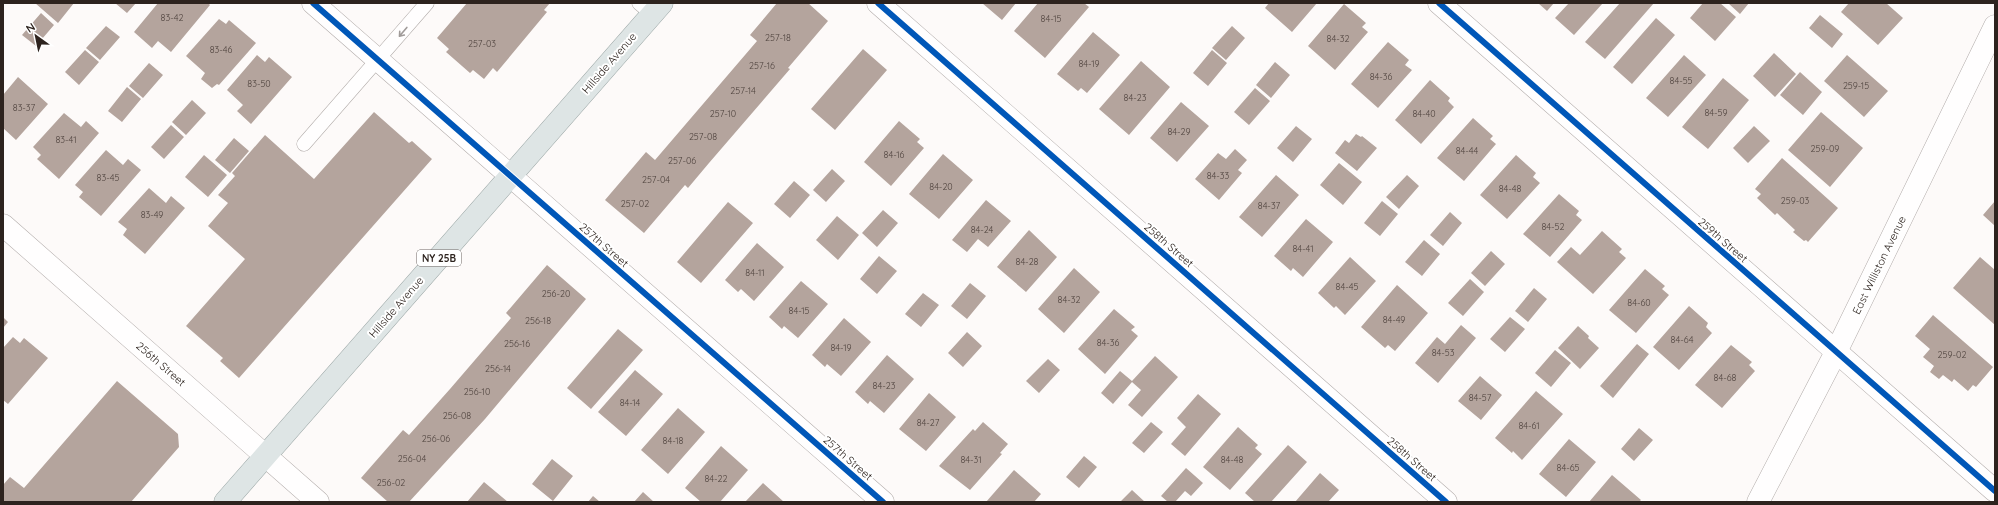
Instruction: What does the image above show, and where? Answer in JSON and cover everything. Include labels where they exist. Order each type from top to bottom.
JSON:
[{"type":"main road","name":"Hillside Avenue","points":[[225,502],[510,176],[651,7]]},
{"type":"street","name":"257th Street","points":[[313,3],[883,502]]},
{"type":"street","name":"258th Street","points":[[878,3],[1446,502]]},
{"type":"street","name":"259th Street","points":[[1439,3],[1995,491]]},
{"type":"street","name":"East Williston Avenue","points":[[1758,502],[1836,352],[1995,26]]},
{"type":"street","name":"256th Street","points":[[3,225],[318,502]]},
{"type":"lane","points":[[304,144],[427,3]]},
{"type":"building","points":[[35,3],[74,3],[58,23]]},
{"type":"building","points":[[115,3],[136,3],[127,13]]},
{"type":"building","points":[[158,3],[208,3],[210,5],[171,52],[158,41],[152,48],[134,32]]},
{"type":"building","points":[[467,3],[550,3],[544,10],[547,12],[497,72],[493,68],[484,79],[473,70],[470,73],[446,52],[449,49],[437,38]]},
{"type":"building","points":[[777,3],[808,3],[828,21],[788,68],[790,69],[688,188],[685,185],[644,233],[605,200],[646,152],[655,160],[757,41],[750,35]]},
{"type":"building","points":[[982,3],[1016,3],[1002,20]]},
{"type":"building","points":[[1038,3],[1084,3],[1089,7],[1045,58],[1014,31]]},
{"type":"building","points":[[1269,3],[1317,3],[1292,32],[1265,8]]},
{"type":"building","points":[[1538,3],[1554,3],[1547,11]]},
{"type":"building","points":[[1569,3],[1603,3],[1574,35],[1555,18]]},
{"type":"building","points":[[1620,3],[1654,3],[1605,59],[1585,42]]},
{"type":"building","points":[[1703,3],[1720,3],[1736,17],[1715,41],[1690,18]]},
{"type":"building","points":[[1728,3],[1749,3],[1740,14]]},
{"type":"building","points":[[1849,3],[1886,3],[1903,18],[1878,45],[1841,12]]},
{"type":"building","points":[[1344,4],[1366,23],[1362,27],[1368,32],[1335,70],[1308,46]]},
{"type":"building","points":[[41,13],[54,25],[36,46],[22,35]]},
{"type":"building","points":[[1820,15],[1843,34],[1832,48],[1809,28]]},
{"type":"building","points":[[1656,18],[1675,35],[1632,84],[1613,67]]},
{"type":"building","points":[[219,19],[226,24],[229,20],[256,43],[219,85],[217,84],[212,88],[201,79],[205,73],[186,56]]},
{"type":"building","points":[[106,26],[120,37],[100,60],[86,48]]},
{"type":"building","points":[[1232,26],[1245,38],[1226,60],[1212,48]]},
{"type":"building","points":[[1093,32],[1120,55],[1087,93],[1081,88],[1078,91],[1057,74]]},
{"type":"building","points":[[1388,42],[1409,60],[1405,65],[1412,70],[1378,108],[1351,84]]},
{"type":"building","points":[[863,49],[887,70],[835,130],[811,109]]},
{"type":"building","points":[[85,50],[99,62],[79,85],[65,72]]},
{"type":"building","points":[[1212,50],[1227,63],[1208,86],[1193,73]]},
{"type":"building","points":[[1774,53],[1796,74],[1775,97],[1753,76]]},
{"type":"building","points":[[257,55],[265,62],[269,57],[292,77],[251,124],[237,111],[243,105],[227,90]]},
{"type":"building","points":[[1684,55],[1706,75],[1668,117],[1646,98]]},
{"type":"building","points":[[1847,55],[1888,91],[1864,117],[1824,81]]},
{"type":"building","points":[[1141,61],[1170,87],[1129,135],[1099,109]]},
{"type":"building","points":[[1275,62],[1290,75],[1271,98],[1256,85]]},
{"type":"building","points":[[149,63],[163,75],[143,98],[129,86]]},
{"type":"building","points":[[1800,72],[1822,92],[1803,115],[1780,95]]},
{"type":"building","points":[[18,77],[48,104],[16,140],[3,128],[3,95]]},
{"type":"building","points":[[1723,78],[1749,100],[1708,149],[1682,127]]},
{"type":"building","points":[[1430,80],[1450,98],[1448,101],[1454,107],[1421,144],[1395,120]]},
{"type":"building","points":[[127,87],[141,99],[122,122],[108,111]]},
{"type":"building","points":[[1255,88],[1270,101],[1249,125],[1234,112]]},
{"type":"building","points":[[192,100],[206,113],[186,135],[172,122]]},
{"type":"building","points":[[1181,102],[1209,126],[1177,162],[1150,138]]},
{"type":"building","points":[[374,112],[409,143],[412,141],[432,159],[239,378],[220,361],[223,358],[186,326],[245,259],[208,226],[228,203],[218,195],[235,176],[232,173],[265,135],[314,179]]},
{"type":"building","points":[[1821,112],[1863,148],[1830,187],[1788,150]]},
{"type":"building","points":[[64,113],[81,127],[86,121],[99,133],[59,179],[37,159],[41,155],[33,147]]},
{"type":"building","points":[[1473,118],[1493,136],[1490,139],[1496,144],[1464,181],[1437,158]]},
{"type":"building","points":[[899,121],[920,139],[917,142],[924,148],[891,186],[864,162]]},
{"type":"building","points":[[171,125],[184,137],[164,159],[151,147]]},
{"type":"building","points":[[1296,126],[1312,139],[1293,162],[1277,148]]},
{"type":"building","points":[[1754,126],[1770,141],[1748,163],[1733,148]]},
{"type":"building","points":[[1356,134],[1361,137],[1362,136],[1377,148],[1357,171],[1335,153],[1345,140],[1349,143]]},
{"type":"building","points":[[234,138],[249,151],[230,173],[215,160]]},
{"type":"building","points":[[1235,149],[1247,160],[1238,170],[1242,173],[1219,200],[1195,179],[1218,153],[1226,159]]},
{"type":"building","points":[[106,150],[123,165],[128,159],[141,170],[101,216],[79,197],[83,192],[75,185]]},
{"type":"building","points":[[943,154],[973,180],[939,219],[909,194]]},
{"type":"building","points":[[204,155],[227,175],[208,197],[185,177]]},
{"type":"building","points":[[1516,155],[1536,173],[1533,177],[1540,183],[1507,219],[1480,195]]},
{"type":"building","points":[[1782,158],[1838,208],[1808,242],[1806,240],[1804,241],[1793,232],[1795,230],[1777,213],[1775,215],[1757,198],[1761,194],[1755,189]]},
{"type":"building","points":[[1339,163],[1362,182],[1343,205],[1320,185]]},
{"type":"building","points":[[832,169],[845,181],[826,202],[813,190]]},
{"type":"building","points":[[1276,175],[1299,195],[1262,237],[1239,217]]},
{"type":"building","points":[[1407,175],[1419,186],[1399,209],[1386,197]]},
{"type":"building","points":[[794,181],[810,195],[790,218],[774,204]]},
{"type":"building","points":[[149,188],[166,203],[171,196],[185,208],[145,254],[123,235],[127,229],[118,222]]},
{"type":"building","points":[[1559,194],[1579,211],[1576,215],[1582,220],[1550,257],[1523,234]]},
{"type":"building","points":[[986,200],[1011,221],[988,247],[978,239],[967,252],[952,240]]},
{"type":"building","points":[[1382,201],[1398,214],[1380,236],[1364,223]]},
{"type":"building","points":[[1995,201],[1995,226],[1983,215]]},
{"type":"building","points":[[728,202],[753,223],[701,283],[677,262]]},
{"type":"building","points":[[883,210],[898,223],[877,247],[862,233]]},
{"type":"building","points":[[1450,212],[1462,223],[1443,246],[1430,235]]},
{"type":"building","points":[[837,216],[859,235],[838,260],[816,240]]},
{"type":"building","points":[[1306,219],[1333,242],[1303,277],[1293,268],[1291,271],[1274,256]]},
{"type":"building","points":[[1029,230],[1057,257],[1026,292],[997,267]]},
{"type":"building","points":[[1602,231],[1622,249],[1619,252],[1626,258],[1593,294],[1557,262],[1571,247],[1580,255]]},
{"type":"building","points":[[1424,240],[1440,254],[1422,276],[1405,262]]},
{"type":"building","points":[[757,243],[784,267],[754,301],[741,289],[738,292],[725,280]]},
{"type":"building","points":[[1491,251],[1505,264],[1485,286],[1471,273]]},
{"type":"building","points":[[879,256],[897,271],[877,294],[860,279]]},
{"type":"building","points":[[1350,257],[1376,281],[1345,315],[1336,306],[1334,308],[1318,293]]},
{"type":"building","points":[[1980,257],[1995,270],[1995,325],[1953,288]]},
{"type":"building","points":[[547,265],[586,299],[485,419],[409,502],[388,502],[361,478],[403,430],[409,435],[450,389],[511,318],[506,313]]},
{"type":"building","points":[[1074,268],[1100,292],[1064,333],[1038,309]]},
{"type":"building","points":[[1645,269],[1665,286],[1662,289],[1669,295],[1636,333],[1609,310]]},
{"type":"building","points":[[1470,279],[1484,292],[1463,316],[1448,303]]},
{"type":"building","points":[[801,281],[828,304],[798,338],[784,326],[782,329],[769,317]]},
{"type":"building","points":[[970,283],[986,296],[967,319],[951,306]]},
{"type":"building","points":[[1397,285],[1428,313],[1395,351],[1388,345],[1385,348],[1361,327]]},
{"type":"building","points":[[1534,288],[1547,299],[1528,322],[1515,311]]},
{"type":"building","points":[[923,293],[939,305],[921,327],[905,314]]},
{"type":"building","points":[[1689,306],[1708,323],[1706,327],[1712,333],[1679,370],[1653,347]]},
{"type":"building","points":[[1114,309],[1135,327],[1131,330],[1138,336],[1105,374],[1078,349]]},
{"type":"building","points":[[1933,315],[1993,367],[1976,387],[1973,385],[1968,391],[1954,379],[1952,382],[1943,375],[1939,379],[1930,372],[1934,366],[1923,357],[1930,349],[1915,336]]},
{"type":"building","points":[[3,317],[8,322],[3,328]]},
{"type":"building","points":[[1510,317],[1525,329],[1505,352],[1490,339]]},
{"type":"building","points":[[844,318],[871,342],[841,376],[827,364],[825,367],[812,355]]},
{"type":"building","points":[[1461,325],[1476,338],[1438,383],[1415,363],[1437,337],[1445,344]]},
{"type":"building","points":[[1578,326],[1599,348],[1580,369],[1558,348]]},
{"type":"building","points":[[618,329],[643,350],[591,409],[567,388]]},
{"type":"building","points":[[967,332],[982,346],[963,367],[948,353]]},
{"type":"building","points":[[13,337],[20,343],[24,338],[48,358],[8,404],[3,400],[3,348]]},
{"type":"building","points":[[1637,344],[1649,354],[1613,398],[1600,386]]},
{"type":"building","points":[[1731,345],[1752,362],[1749,365],[1755,371],[1722,408],[1695,385]]},
{"type":"building","points":[[1555,350],[1571,363],[1551,387],[1535,373]]},
{"type":"building","points":[[887,355],[914,379],[884,413],[870,401],[868,404],[855,392]]},
{"type":"building","points":[[1155,356],[1178,377],[1142,417],[1128,405],[1141,390],[1132,382],[1113,404],[1101,393],[1120,371],[1132,381]]},
{"type":"building","points":[[1048,359],[1060,370],[1039,393],[1026,381]]},
{"type":"building","points":[[635,370],[663,394],[626,436],[598,412]]},
{"type":"building","points":[[1480,376],[1502,395],[1481,420],[1458,401]]},
{"type":"building","points":[[117,381],[178,434],[179,447],[131,502],[3,502],[3,485],[10,477],[24,488]]},
{"type":"building","points":[[1536,391],[1563,414],[1522,460],[1513,451],[1512,453],[1495,438]]},
{"type":"building","points":[[929,393],[956,417],[926,451],[899,429]]},
{"type":"building","points":[[1198,394],[1221,414],[1185,456],[1171,444],[1186,427],[1177,418]]},
{"type":"building","points":[[678,408],[705,432],[668,474],[641,450]]},
{"type":"building","points":[[983,422],[1008,444],[1000,453],[1002,454],[970,490],[939,466],[973,429],[975,431]]},
{"type":"building","points":[[1151,422],[1163,432],[1144,453],[1132,443]]},
{"type":"building","points":[[1238,427],[1258,445],[1255,448],[1262,454],[1230,490],[1203,467]]},
{"type":"building","points":[[1639,428],[1653,440],[1634,461],[1621,449]]},
{"type":"building","points":[[1569,439],[1596,462],[1566,497],[1539,474]]},
{"type":"building","points":[[1288,445],[1307,462],[1271,502],[1255,502],[1245,493]]},
{"type":"building","points":[[721,446],[748,470],[720,502],[701,502],[685,488]]},
{"type":"building","points":[[1084,456],[1097,467],[1079,488],[1066,477]]},
{"type":"building","points":[[552,459],[573,476],[553,501],[532,484]]},
{"type":"building","points":[[1186,468],[1203,483],[1191,496],[1185,491],[1175,502],[1168,502],[1161,496]]},
{"type":"building","points":[[1014,470],[1041,494],[1034,502],[986,502]]},
{"type":"building","points":[[1320,473],[1339,490],[1328,502],[1295,502]]},
{"type":"building","points":[[1612,475],[1641,500],[1639,502],[1589,502]]},
{"type":"building","points":[[484,482],[508,502],[467,502]]},
{"type":"building","points":[[763,483],[784,502],[745,502]]},
{"type":"building","points":[[1132,490],[1145,502],[1120,502]]},
{"type":"building","points":[[643,492],[654,502],[634,502]]},
{"type":"building","points":[[593,496],[600,502],[588,502]]},
{"type":"cycle path","points":[[313,3],[883,502]]},
{"type":"cycle path","points":[[878,3],[1446,502]]},
{"type":"cycle path","points":[[1439,3],[1995,491]]}]
